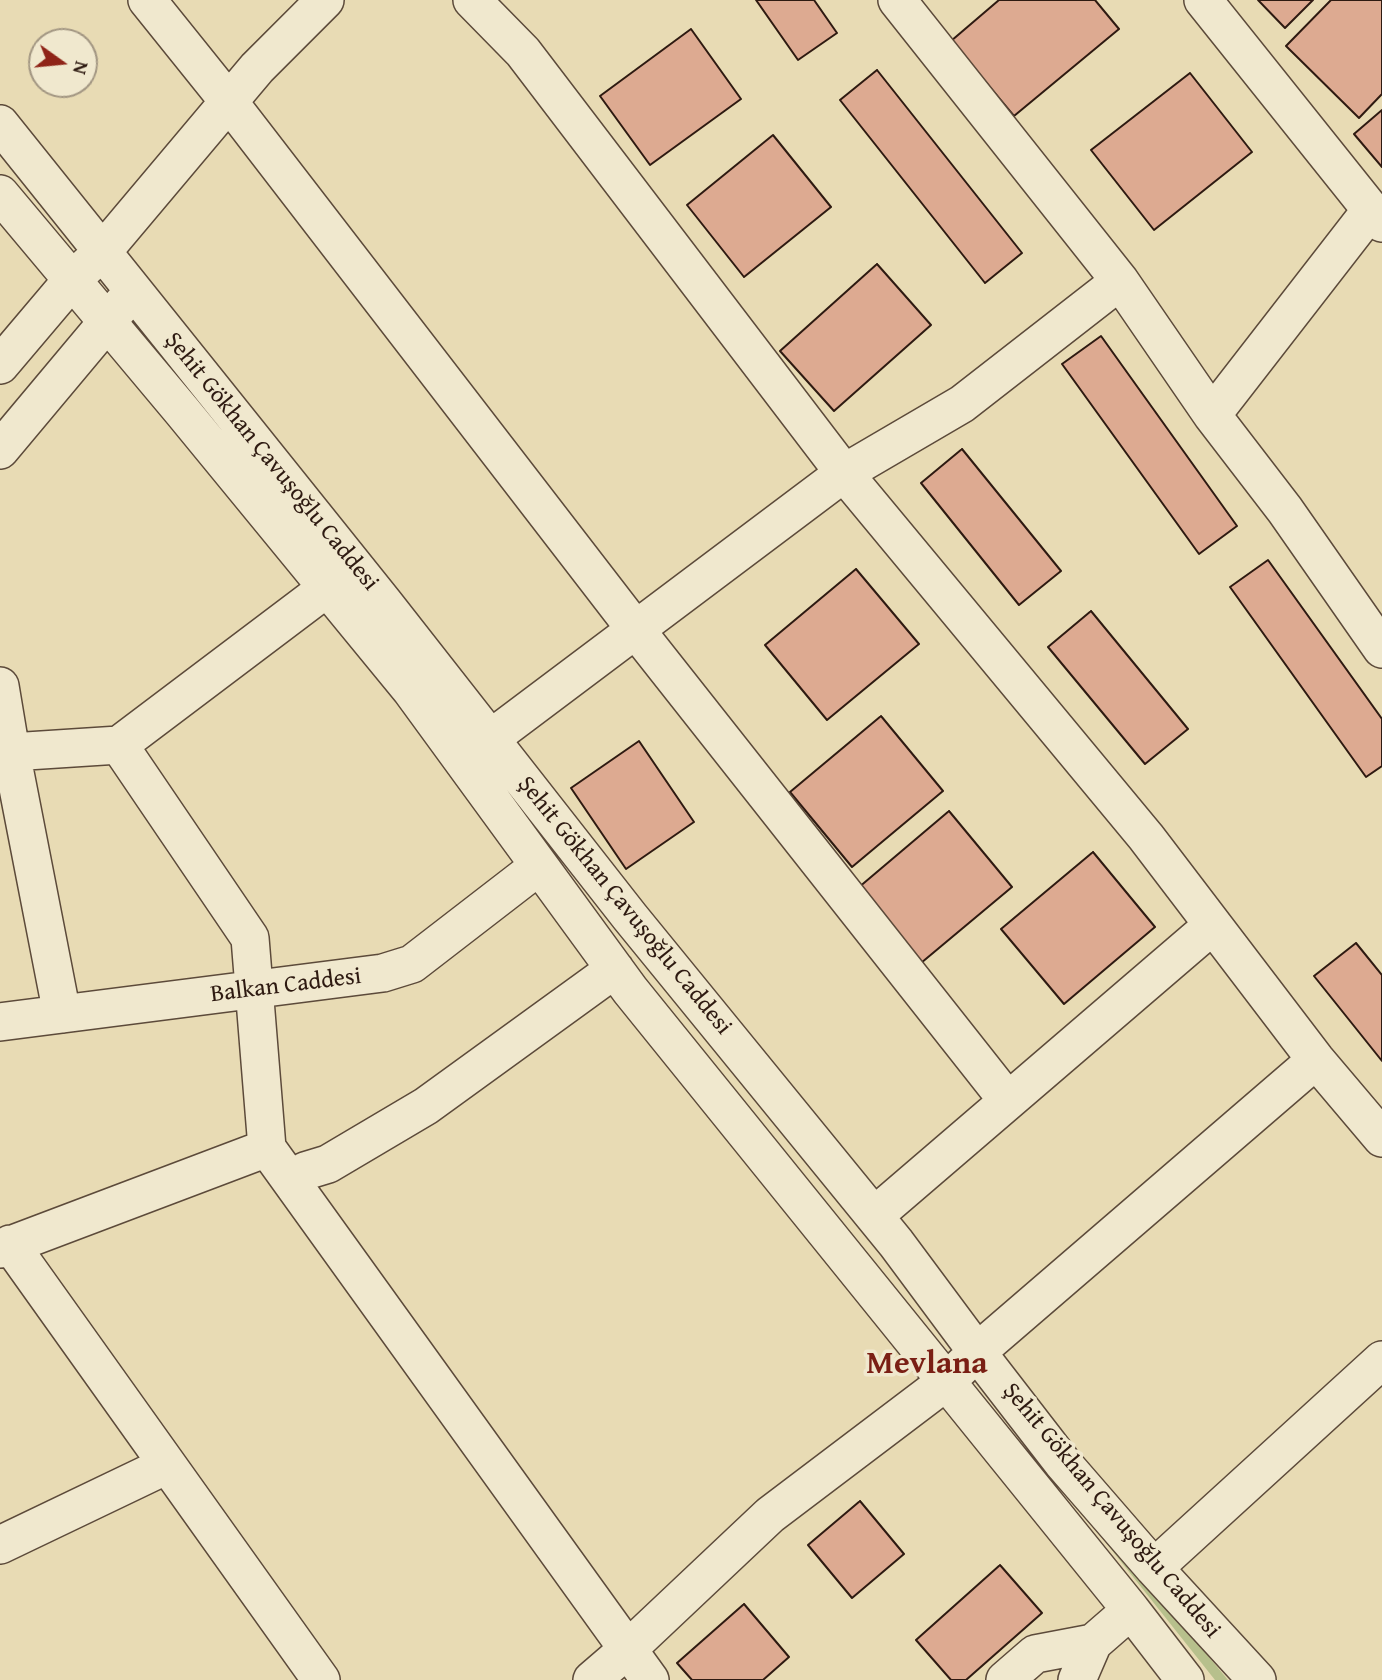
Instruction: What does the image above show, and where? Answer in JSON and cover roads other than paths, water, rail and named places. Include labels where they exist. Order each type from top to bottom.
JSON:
[{"type":"street","points":[[147,0],[229,102],[636,630],[1009,1101]]},
{"type":"street","points":[[0,365],[72,279],[103,251],[257,68],[325,0]]},
{"type":"street","points":[[472,0],[523,52],[844,473],[1146,837],[1316,1060],[1382,1138]]},
{"type":"street","points":[[897,0],[1120,281],[1212,415],[1379,637]]},
{"type":"street","points":[[1203,0],[1376,217],[1212,415]]},
{"type":"street","name":"Şehit Gökhan Çavuşoğlu Caddesi","points":[[0,124],[630,917],[897,1243],[1062,1462],[1257,1680]]},
{"type":"street","points":[[0,194],[411,690],[630,990],[1185,1680]]},
{"type":"street","points":[[491,739],[844,473],[962,404],[1120,281]]},
{"type":"street","points":[[0,450],[134,290]]},
{"type":"street","points":[[11,752],[119,745],[327,587]]},
{"type":"street","points":[[0,686],[62,1014]]},
{"type":"street","points":[[119,745],[250,938],[267,1148],[650,1680]]},
{"type":"street","name":"Balkan Caddesi","points":[[0,1023],[383,973],[412,964],[539,866]]},
{"type":"street","points":[[874,1216],[1213,925]]},
{"type":"street","points":[[293,1184],[305,1171],[328,1164],[426,1106],[615,969]]},
{"type":"street","points":[[593,1680],[770,1515],[947,1381],[977,1352],[1316,1060]]},
{"type":"street","points":[[267,1148],[5,1246],[321,1680]]},
{"type":"street","points":[[1154,1568],[1382,1360]]},
{"type":"street","points":[[0,1545],[167,1465]]},
{"type":"street","points":[[1077,1680],[1093,1643],[1131,1610]]},
{"type":"street","points":[[1005,1680],[1035,1654],[1093,1643]]},
{"type":"district","name":"Mevlana","points":[[927,1365]]}]
